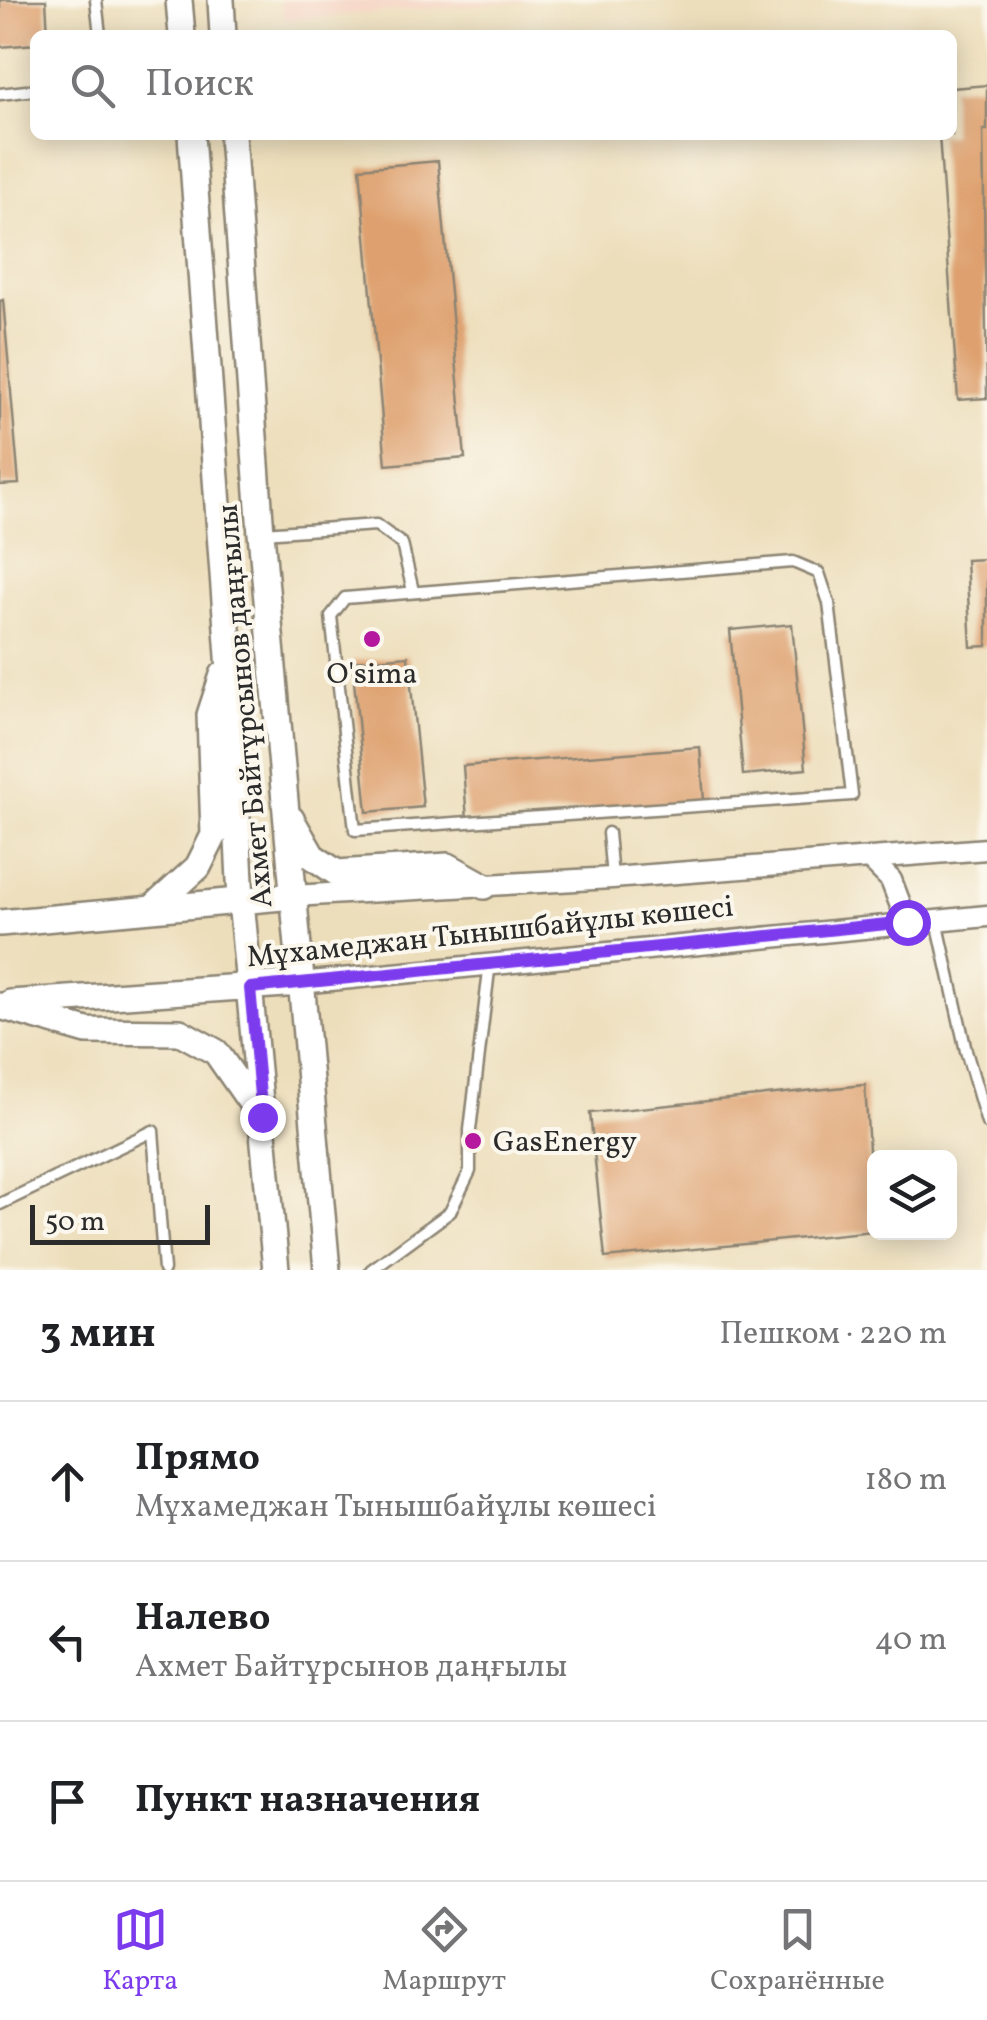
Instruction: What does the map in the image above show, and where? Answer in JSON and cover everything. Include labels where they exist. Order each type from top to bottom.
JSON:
[{"type":"street","points":[[179,0],[182,30]]},
{"type":"street","points":[[221,0],[223,30]]},
{"type":"street","name":"Ахмет Байтұрсынов даңғылы","points":[[191,140],[228,656],[240,901],[272,1264]]},
{"type":"street","name":"Ахмет Байтұрсынов даңғылы","points":[[232,140],[260,533],[328,1270]]},
{"type":"street","points":[[154,907],[198,867],[214,835],[210,715],[228,656]]},
{"type":"street","points":[[285,808],[312,856],[337,874],[448,866],[484,886]]},
{"type":"street","name":"Мұхамеджан Тынышбайұлы көшесі","points":[[0,923],[293,896],[612,878],[987,848]]},
{"type":"street","points":[[869,858],[891,880],[907,922]]},
{"type":"street","name":"Мұхамеджан Тынышбайұлы көшесі","points":[[0,1005],[300,984],[490,962],[987,916]]},
{"type":"street","points":[[0,1005],[87,1031],[180,1032],[216,1052],[262,1117]]},
{"type":"lane","points":[[96,0],[99,30]]},
{"type":"lane","points":[[0,94],[30,91]]},
{"type":"lane","points":[[260,533],[376,525],[402,544],[413,591]]},
{"type":"lane","points":[[793,562],[819,574],[829,603],[852,795],[355,830],[331,616],[345,598],[413,591],[793,562]]},
{"type":"lane","points":[[608,834],[612,878]]},
{"type":"lane","points":[[937,920],[987,1123]]},
{"type":"lane","points":[[371,1270],[450,1212],[470,1171],[470,1130],[490,962]]},
{"type":"lane","points":[[0,1204],[153,1131],[164,1270]]},
{"type":"shaded area","points":[[281,0],[544,0],[283,20]]},
{"type":"building","points":[[0,0],[46,0],[48,30],[30,30],[30,44],[0,47]]},
{"type":"building","points":[[987,85],[987,130],[983,130],[987,398],[958,400],[939,140],[957,140],[957,88]]},
{"type":"building","points":[[438,161],[465,458],[386,465],[360,168]]},
{"type":"building","points":[[3,300],[19,484],[0,485],[0,301]]},
{"type":"building","points":[[987,559],[987,646],[971,647],[966,560]]},
{"type":"building","points":[[792,624],[806,769],[743,775],[730,630]]},
{"type":"building","points":[[408,656],[423,807],[367,812],[352,661]]},
{"type":"building","points":[[700,747],[704,801],[467,820],[463,766]]},
{"type":"building","points":[[865,1085],[869,1150],[867,1232],[605,1258],[590,1113]]},
{"type":"place","name":"O'sima","points":[[372,639]]},
{"type":"place","name":"GasEnergy","points":[[473,1141]]},
{"type":"route","points":[[262,1117],[250,988],[907,922]]}]
